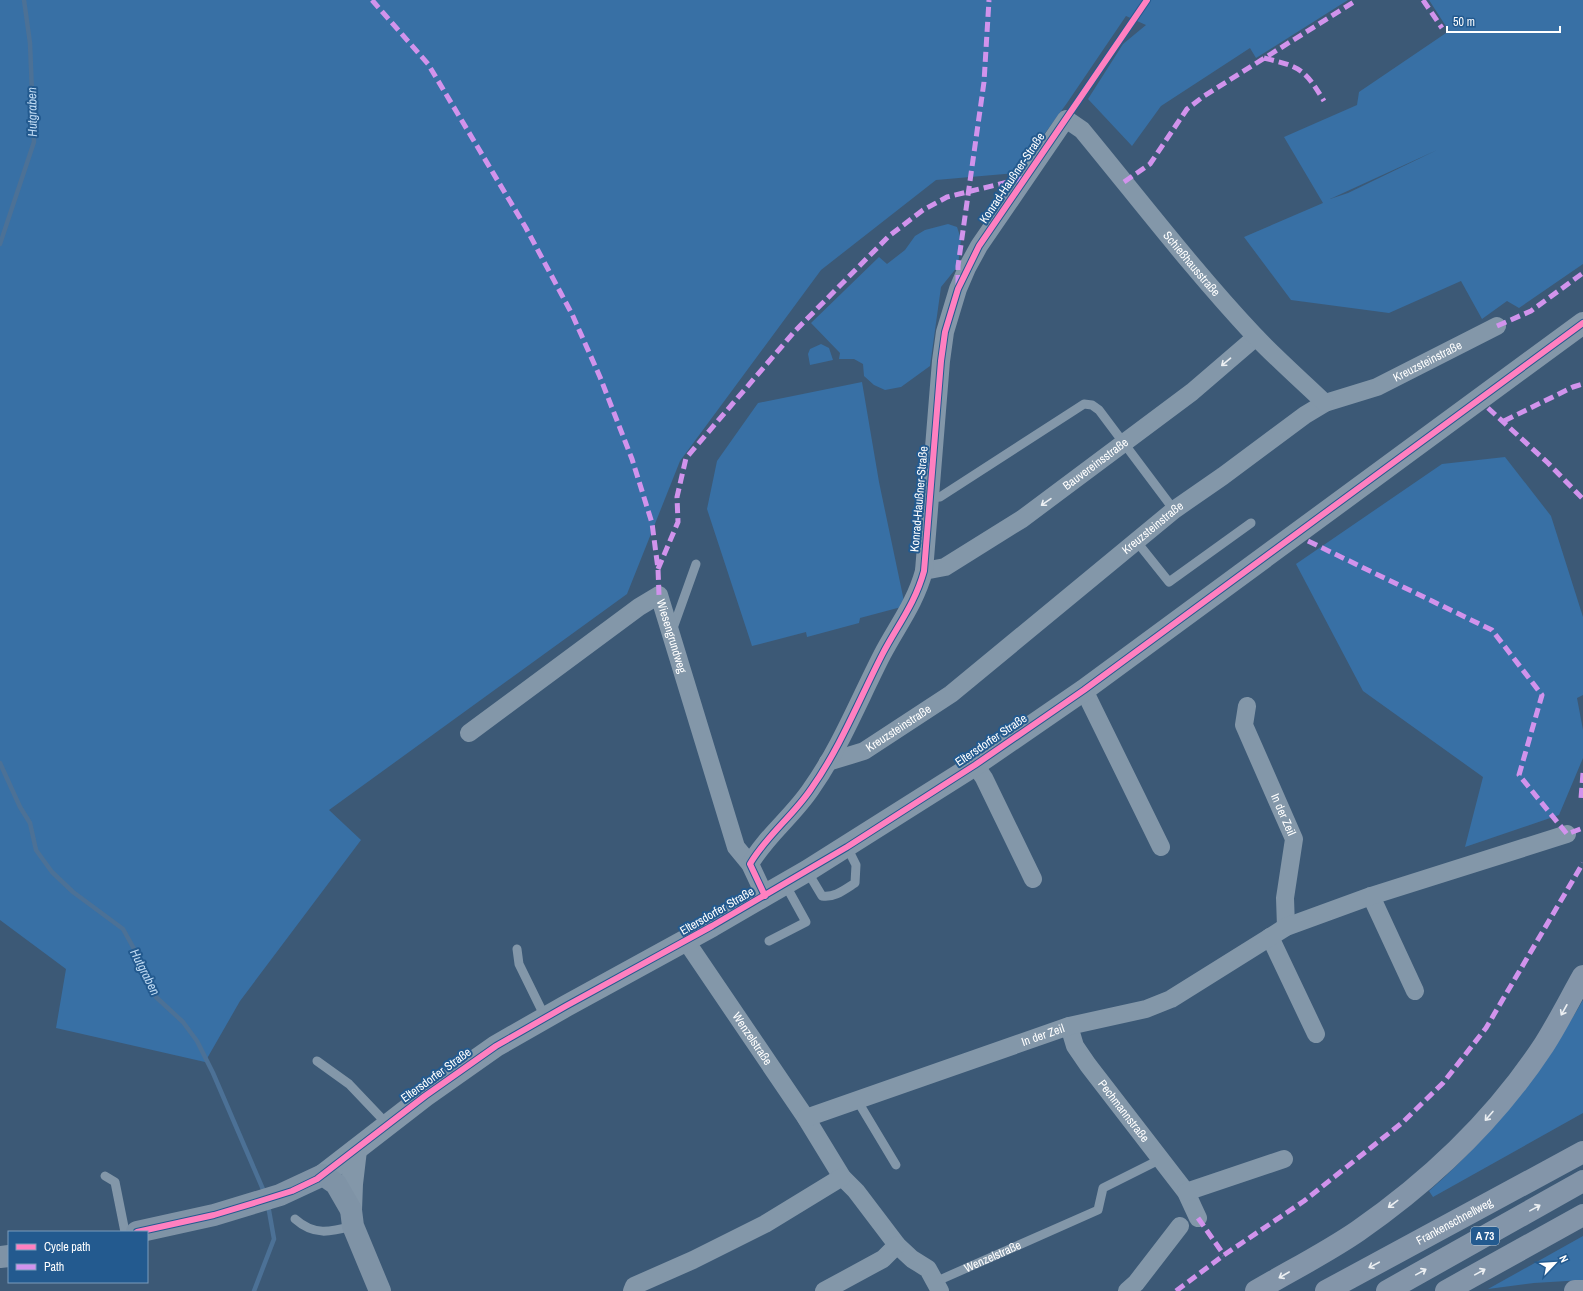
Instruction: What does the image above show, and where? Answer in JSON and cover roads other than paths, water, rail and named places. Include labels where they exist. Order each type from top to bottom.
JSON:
[{"type":"highway","points":[[1256,1291],[1358,1231],[1398,1201],[1439,1166],[1479,1127],[1525,1071],[1543,1045],[1583,976]]},
{"type":"highway","name":"Frankenschnellweg","points":[[1326,1291],[1583,1152]]},
{"type":"highway","name":"A 73","points":[[1387,1291],[1583,1181]]},
{"type":"highway","points":[[1446,1291],[1583,1215]]},
{"type":"highway","points":[[1575,1291],[1583,1291]]},
{"type":"main road","name":"Eltersdorfer Straße","points":[[141,1231],[214,1215],[280,1195],[320,1177]]},
{"type":"main road","points":[[320,1177],[335,1209],[352,1218],[380,1291]]},
{"type":"street","name":"Schießhausstraße","points":[[1066,118],[1082,130],[1173,244],[1256,337],[1325,403]]},
{"type":"street","name":"Konrad-Haußner-Straße","points":[[750,864],[759,848],[810,790],[828,762],[883,653],[919,591],[924,571],[941,361],[946,332],[958,289],[979,246],[1066,118]]},
{"type":"street","name":"Eltersdorfer Straße","points":[[320,1177],[467,1065],[545,1017],[686,941],[808,871],[975,765],[1084,690],[1583,323]]},
{"type":"street","name":"Kreuzsteinstraße","points":[[828,762],[864,751],[951,694],[1174,510],[1223,476],[1305,415],[1325,403],[1377,387],[1497,326]]},
{"type":"street","name":"Bauvereinsstraße","points":[[924,571],[945,567],[1022,519],[1066,488],[1123,443],[1192,392],[1256,337]]},
{"type":"street","name":"Wiesengrundweg","points":[[469,732],[639,607],[658,595],[736,847],[750,864],[765,896]]},
{"type":"street","points":[[1084,690],[1161,847]]},
{"type":"street","name":"In der Zeil","points":[[1247,706],[1244,725],[1294,839],[1285,898],[1286,927]]},
{"type":"street","name":"Eltersdorfer Straße","points":[[975,765],[984,778],[1033,879]]},
{"type":"street","name":"In der Zeil","points":[[806,1118],[1069,1026],[1146,1009],[1172,999],[1286,927],[1371,896],[1567,834]]},
{"type":"street","points":[[1371,896],[1416,991]]},
{"type":"street","points":[[1270,938],[1316,1034]]},
{"type":"street","name":"Wenzelstraße","points":[[686,941],[806,1118],[842,1177],[856,1191],[897,1246],[912,1259],[928,1268],[937,1286]]},
{"type":"street","name":"Pechmannstraße","points":[[1069,1026],[1075,1046],[1186,1192],[1198,1218]]},
{"type":"street","points":[[352,1218],[352,1184],[356,1150]]},
{"type":"street","points":[[1186,1192],[1284,1159]]},
{"type":"street","points":[[632,1291],[634,1286],[693,1260],[765,1224],[842,1177]]},
{"type":"street","points":[[1127,1291],[1136,1283],[1180,1226]]},
{"type":"street","points":[[824,1291],[883,1259],[897,1246]]},
{"type":"lane","name":"Konrad-Haußner-Straße","points":[[930,498],[940,497],[1084,404],[1092,405],[1099,410],[1123,443]]},
{"type":"lane","points":[[1123,443],[1174,510]]},
{"type":"lane","points":[[1137,542],[1169,582],[1251,523]]},
{"type":"lane","points":[[671,634],[696,564]]},
{"type":"lane","points":[[808,871],[822,896],[828,897],[840,893],[855,883],[856,865],[847,847]]},
{"type":"lane","points":[[769,941],[806,922],[785,884]]},
{"type":"lane","points":[[517,949],[519,964],[545,1017]]},
{"type":"lane","points":[[317,1061],[349,1084],[388,1125]]},
{"type":"lane","points":[[857,1100],[896,1165]]},
{"type":"lane","name":"Wenzelstraße","points":[[937,1286],[1098,1210],[1103,1188],[1161,1159]]},
{"type":"lane","points":[[104,1176],[115,1182],[125,1231]]},
{"type":"lane","points":[[295,1219],[304,1227],[318,1231],[331,1232],[352,1218]]},
{"type":"waterway","name":"Hutgraben","points":[[0,244],[34,142],[30,43],[24,0]]},
{"type":"waterway","name":"Hutgraben","points":[[0,763],[20,807],[30,823],[36,850],[52,872],[73,892],[123,929],[138,956],[156,997],[183,1022],[197,1041],[213,1073],[265,1194]]},
{"type":"waterway","name":"Hutgraben","points":[[254,1291],[274,1239],[268,1205]]}]
